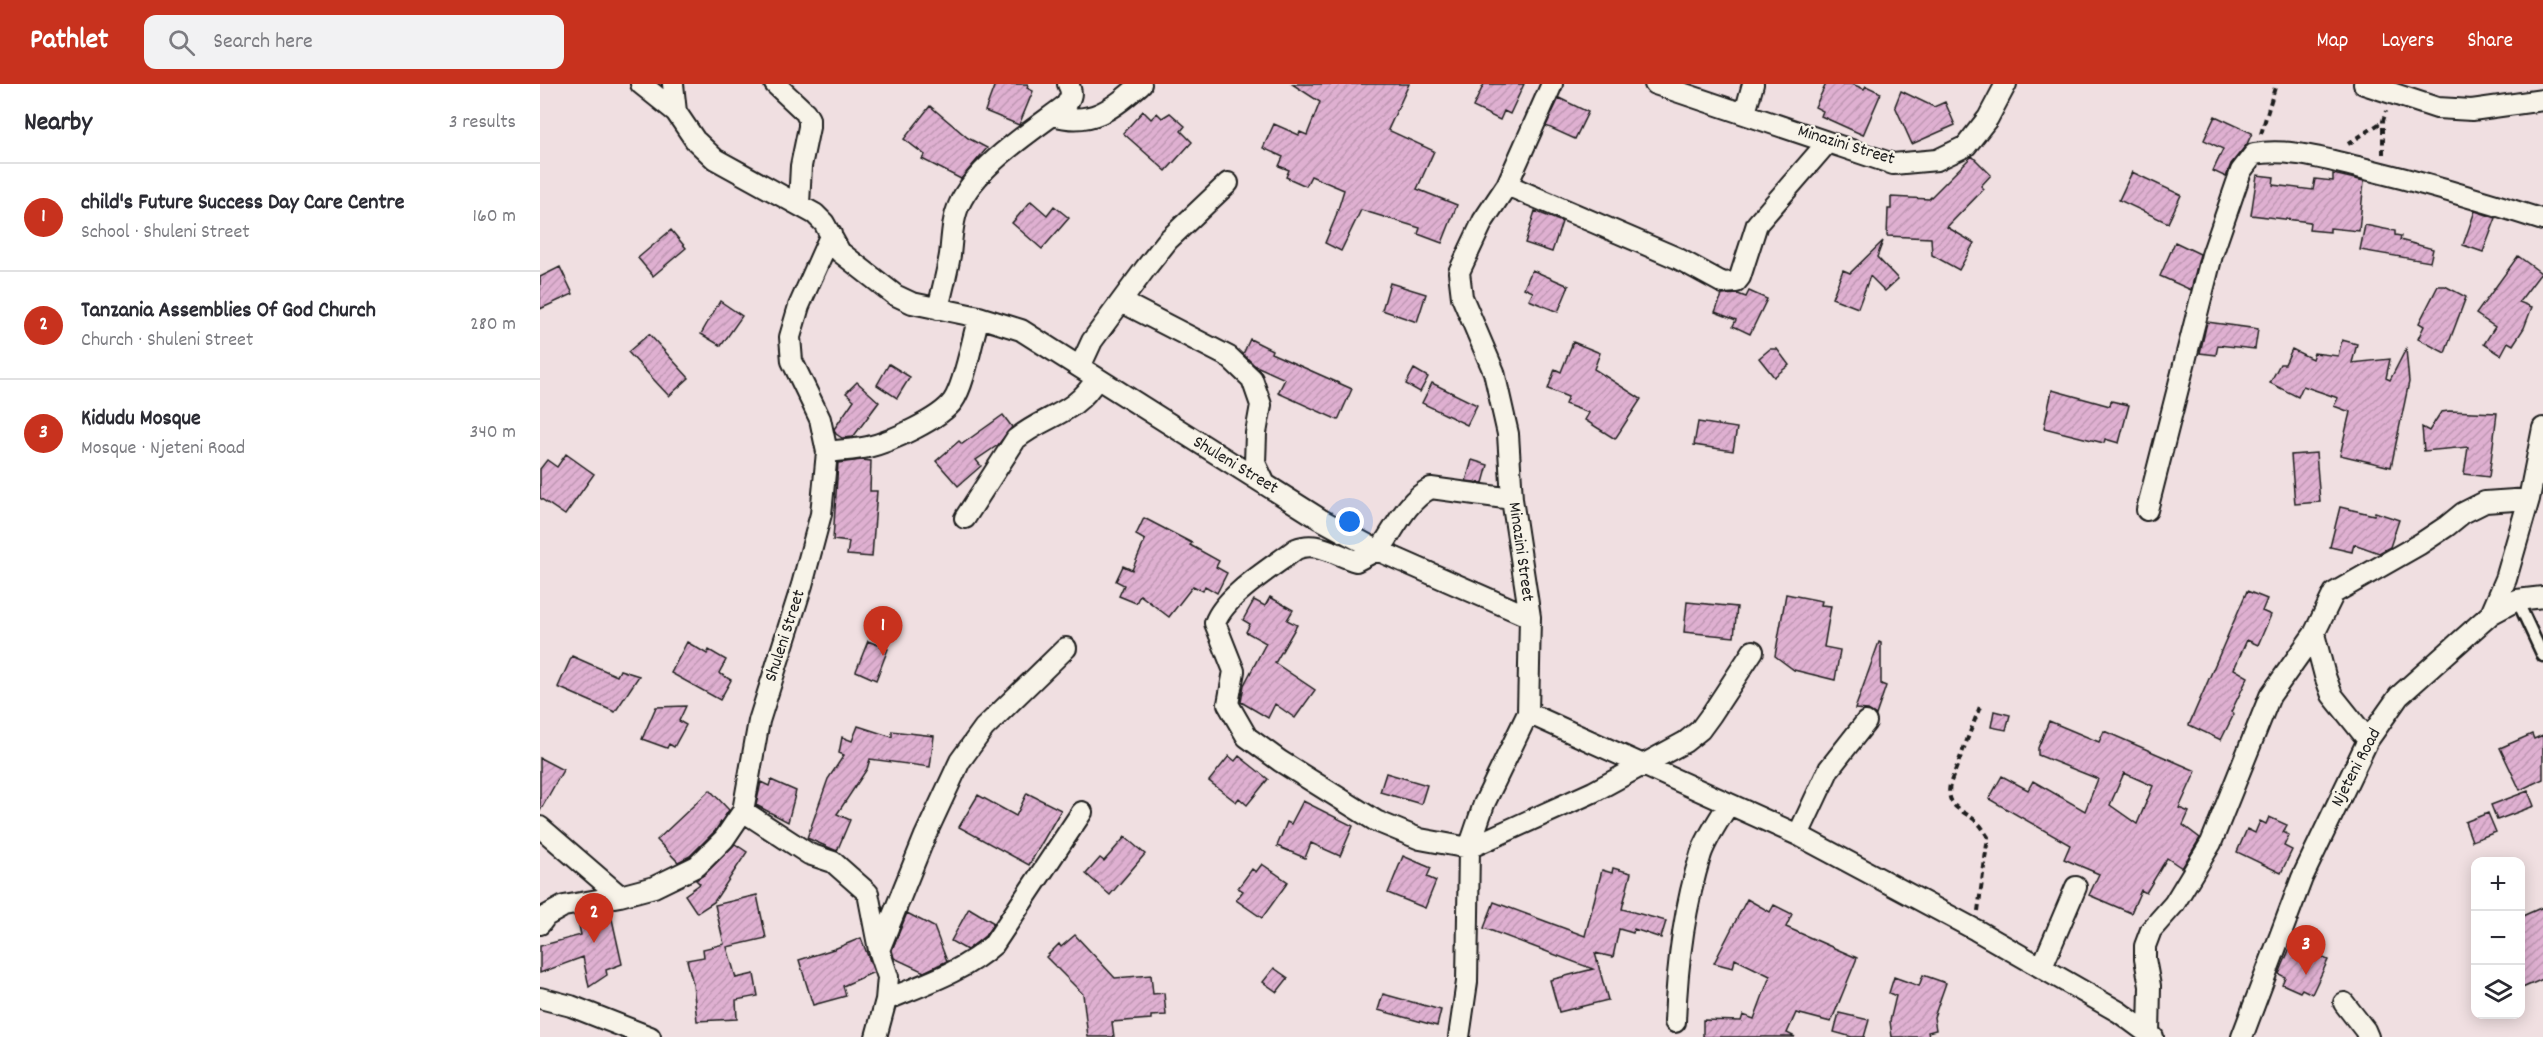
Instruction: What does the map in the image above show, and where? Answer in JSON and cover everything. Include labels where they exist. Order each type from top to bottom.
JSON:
[{"type":"street","points":[[641,84],[676,112]]},
{"type":"street","points":[[672,84],[676,112]]},
{"type":"street","points":[[775,84],[805,112],[809,119],[801,166],[799,204]]},
{"type":"street","points":[[938,309],[954,221],[964,194],[984,171],[1071,98],[1072,90],[1068,84]]},
{"type":"street","points":[[1053,115],[1066,119],[1081,119],[1098,115],[1116,106],[1141,84]]},
{"type":"street","name":"Minazini Street","points":[[1460,1037],[1467,982],[1469,848],[1484,804],[1528,713],[1530,618],[1512,499],[1508,434],[1494,372],[1462,297],[1460,272],[1483,221],[1507,185],[1552,84]]},
{"type":"street","name":"Minazini Street","points":[[1655,84],[1893,164],[1936,160],[1966,147],[1988,118],[2006,84]]},
{"type":"street","points":[[1745,113],[1753,84]]},
{"type":"street","points":[[2364,84],[2399,91],[2437,108],[2472,110],[2543,100]]},
{"type":"street","name":"Shuleni Street","points":[[676,112],[695,140],[716,159],[815,214],[831,234],[840,252],[879,284],[912,303],[979,317],[1021,330],[1089,372],[1140,408],[1264,482],[1320,519],[1378,551],[1530,618]]},
{"type":"street","points":[[1507,185],[1677,258],[1723,283],[1736,282],[1740,277],[1757,224],[1827,143]]},
{"type":"street","points":[[2147,510],[2212,255],[2241,171],[2254,154],[2274,151],[2325,159],[2385,173],[2543,220]]},
{"type":"street","points":[[965,518],[1016,439],[1074,406],[1087,394],[1092,341],[1168,240],[1228,183]]},
{"type":"street","name":"Shuleni Street","points":[[540,924],[546,916],[564,906],[654,887],[697,866],[724,839],[743,811],[759,721],[802,585],[821,514],[827,452],[820,419],[792,362],[790,337],[799,306],[831,234]]},
{"type":"street","points":[[1122,302],[1229,357],[1252,379],[1261,405],[1256,433],[1255,463],[1264,482]]},
{"type":"street","points":[[827,452],[870,447],[903,434],[943,411],[959,388],[979,317]]},
{"type":"street","name":"Njeteni Road","points":[[2242,1037],[2302,878],[2368,740],[2399,696],[2491,614],[2506,579],[2529,499],[2543,428]]},
{"type":"street","points":[[1512,499],[1431,488],[1421,493],[1409,506],[1378,551],[1356,561],[1318,546],[1306,545],[1296,549],[1237,595],[1219,614],[1215,623],[1234,671],[1228,704],[1247,737],[1280,761],[1376,821],[1420,839],[1469,848],[1593,792],[1685,742],[1700,730],[1753,651]]},
{"type":"street","points":[[2151,1036],[2150,986],[2145,946],[2151,930],[2174,904],[2211,843],[2270,696],[2314,634],[2329,600],[2340,587],[2420,544],[2470,509],[2485,502],[2529,499]]},
{"type":"street","points":[[2491,614],[2517,600],[2543,597]]},
{"type":"street","points":[[2314,634],[2332,695],[2368,740]]},
{"type":"street","points":[[879,950],[925,836],[960,761],[984,728],[1065,648]]},
{"type":"street","points":[[1528,713],[1798,836],[1976,930],[2119,1012],[2151,1036]]},
{"type":"street","points":[[1798,836],[1829,770],[1866,722]]},
{"type":"street","points":[[1675,1022],[1677,964],[1692,891],[1702,851],[1728,805]]},
{"type":"street","points":[[743,811],[809,854],[833,862],[868,893],[879,950],[888,977],[886,1000],[876,1037]]},
{"type":"street","points":[[886,1000],[959,970],[979,958],[994,944],[1082,812]]},
{"type":"street","points":[[540,827],[620,896]]},
{"type":"street","points":[[2042,968],[2076,886]]},
{"type":"street","points":[[540,998],[571,1006],[650,1037]]},
{"type":"street","points":[[2344,1003],[2368,1037]]},
{"type":"lane","points":[[2517,600],[2543,656]]},
{"type":"path","points":[[2254,154],[2276,84]]},
{"type":"path","points":[[2385,173],[2382,150],[2383,121],[2399,91]]},
{"type":"path","points":[[2325,159],[2383,121]]},
{"type":"path","points":[[1976,930],[1988,837],[1979,824],[1952,803],[1948,795],[1950,784],[1982,704]]},
{"type":"building","points":[[995,84],[1028,84],[1027,88],[1033,91],[1019,125],[985,111]]},
{"type":"building","points":[[1292,84],[1409,84],[1388,130],[1434,151],[1417,189],[1457,205],[1442,243],[1418,234],[1420,228],[1361,210],[1341,251],[1325,243],[1344,190],[1311,176],[1306,186],[1286,177],[1289,170],[1279,166],[1283,157],[1263,148],[1274,124],[1299,135],[1300,132],[1307,135],[1320,102]]},
{"type":"building","points":[[1484,84],[1524,84],[1510,114],[1504,111],[1500,120],[1473,107]]},
{"type":"building","points":[[1826,84],[1852,84],[1864,89],[1866,86],[1881,93],[1863,135],[1821,116],[1823,111],[1815,107]]},
{"type":"building","points":[[1901,91],[1934,107],[1945,102],[1955,125],[1912,144],[1895,106]]},
{"type":"building","points":[[1559,98],[1588,112],[1575,139],[1546,126]]},
{"type":"building","points":[[930,106],[968,138],[987,148],[961,179],[922,159],[925,155],[904,139]]},
{"type":"building","points":[[1143,111],[1151,119],[1157,113],[1162,118],[1170,113],[1185,126],[1181,131],[1192,142],[1166,171],[1123,133]]},
{"type":"building","points":[[2215,116],[2252,133],[2247,144],[2231,164],[2226,177],[2213,171],[2223,149],[2204,140]]},
{"type":"building","points":[[1972,156],[1991,175],[1981,186],[1984,189],[1947,227],[1974,243],[1959,270],[1932,255],[1931,238],[1887,236],[1891,197],[1929,199]]},
{"type":"building","points":[[2132,172],[2181,195],[2168,223],[2119,200]]},
{"type":"building","points":[[2333,174],[2364,181],[2359,231],[2330,228],[2330,232],[2309,230],[2310,222],[2251,215],[2257,175],[2274,177],[2273,185],[2313,190],[2315,179],[2333,181]]},
{"type":"building","points":[[1031,201],[1047,215],[1054,206],[1069,218],[1042,249],[1012,223]]},
{"type":"building","points":[[1535,211],[1562,222],[1552,252],[1525,243]]},
{"type":"building","points":[[2475,211],[2496,218],[2483,252],[2463,245]]},
{"type":"building","points":[[2365,225],[2395,231],[2395,235],[2401,236],[2400,240],[2433,249],[2430,262],[2360,250]]},
{"type":"building","points":[[671,230],[686,248],[653,276],[638,258]]},
{"type":"building","points":[[1883,241],[1877,257],[1898,279],[1885,291],[1870,276],[1858,308],[1832,298],[1843,270],[1850,273]]},
{"type":"building","points":[[2175,242],[2200,254],[2191,290],[2160,276]]},
{"type":"building","points":[[2518,256],[2541,273],[2519,302],[2532,307],[2524,328],[2513,345],[2508,342],[2501,355],[2484,344],[2495,327],[2476,314]]},
{"type":"building","points":[[560,267],[573,294],[540,309],[540,277]]},
{"type":"building","points":[[1532,270],[1569,286],[1558,312],[1529,300],[1533,292],[1524,288]]},
{"type":"building","points":[[1390,283],[1426,294],[1417,322],[1382,310]]},
{"type":"building","points":[[2438,286],[2445,286],[2466,297],[2445,353],[2418,339],[2424,326],[2419,323]]},
{"type":"building","points":[[1749,291],[1767,299],[1750,334],[1733,326],[1736,320],[1715,312],[1722,295],[1738,294],[1746,297]]},
{"type":"building","points":[[720,301],[742,316],[721,346],[701,334]]},
{"type":"building","points":[[2207,322],[2258,329],[2255,349],[2218,345],[2216,355],[2200,353]]},
{"type":"building","points":[[649,334],[689,378],[669,396],[628,352]]},
{"type":"building","points":[[1250,339],[1272,350],[1271,353],[1352,389],[1338,420],[1278,393],[1285,379],[1254,365],[1243,354]]},
{"type":"building","points":[[2342,340],[2357,344],[2352,363],[2390,359],[2386,378],[2390,380],[2406,349],[2409,382],[2391,467],[2340,455],[2350,412],[2334,406],[2338,398],[2303,386],[2298,397],[2270,383],[2280,364],[2285,364],[2292,349],[2312,359],[2314,353],[2338,356]]},
{"type":"building","points":[[1573,342],[1600,353],[1594,369],[1641,399],[1615,439],[1585,420],[1589,413],[1565,404],[1568,397],[1548,389],[1555,369],[1561,372]]},
{"type":"building","points":[[1770,349],[1777,349],[1789,365],[1774,377],[1759,358]]},
{"type":"building","points":[[889,364],[910,377],[897,398],[877,385]]},
{"type":"building","points":[[1414,369],[1428,377],[1420,392],[1406,384]]},
{"type":"building","points":[[857,382],[879,402],[853,437],[842,438],[836,434],[834,429],[854,400],[846,393]]},
{"type":"building","points":[[1432,383],[1477,405],[1467,425],[1422,403]]},
{"type":"building","points":[[2052,390],[2110,406],[2111,401],[2129,405],[2119,443],[2105,439],[2104,443],[2044,428]]},
{"type":"building","points":[[2441,412],[2497,413],[2489,477],[2464,474],[2468,447],[2424,451],[2422,427],[2429,431]]},
{"type":"building","points":[[1003,415],[1012,427],[998,445],[976,460],[981,466],[958,486],[936,461],[959,441],[962,444]]},
{"type":"building","points":[[1698,422],[1737,428],[1733,451],[1694,445]]},
{"type":"building","points":[[2316,453],[2320,502],[2295,504],[2291,455]]},
{"type":"building","points":[[566,454],[594,474],[565,515],[540,498],[540,469],[547,460],[557,467]]},
{"type":"building","points":[[1472,460],[1488,465],[1483,483],[1466,481]]},
{"type":"building","points":[[871,461],[870,491],[877,491],[872,557],[847,555],[849,542],[833,540],[838,463]]},
{"type":"building","points":[[2340,507],[2374,515],[2375,512],[2399,520],[2390,547],[2379,553],[2354,544],[2352,552],[2330,547]]},
{"type":"building","points":[[1144,518],[1192,543],[1190,545],[1219,561],[1216,567],[1227,573],[1217,593],[1205,586],[1203,591],[1193,586],[1169,617],[1140,595],[1136,603],[1119,596],[1124,585],[1116,581],[1123,566],[1132,570],[1145,540],[1136,535]]},
{"type":"building","points":[[2247,591],[2267,599],[2262,611],[2271,615],[2258,645],[2247,640],[2234,669],[2248,677],[2231,712],[2234,714],[2221,740],[2189,725]]},
{"type":"building","points":[[1786,594],[1822,601],[1821,605],[1831,606],[1824,647],[1840,650],[1835,680],[1794,670],[1775,656]]},
{"type":"building","points":[[1270,597],[1293,610],[1287,620],[1297,625],[1275,663],[1315,690],[1295,718],[1275,704],[1268,718],[1241,702],[1244,685],[1266,643],[1246,632],[1250,624],[1243,620],[1254,600],[1265,606]]},
{"type":"building","points":[[1687,602],[1737,607],[1734,637],[1684,632]]},
{"type":"building","points":[[868,641],[888,649],[876,680],[856,671]]},
{"type":"building","points":[[687,642],[707,654],[709,650],[726,660],[719,673],[731,680],[720,700],[671,673]]},
{"type":"building","points":[[1879,642],[1881,643],[1881,684],[1886,686],[1876,715],[1868,710],[1855,709]]},
{"type":"building","points":[[572,656],[617,676],[620,670],[639,676],[615,712],[558,687]]},
{"type":"building","points":[[686,706],[679,721],[686,725],[674,747],[669,744],[667,748],[642,739],[656,707]]},
{"type":"building","points":[[1994,711],[2010,715],[2006,730],[1991,727]]},
{"type":"building","points":[[2049,721],[2099,742],[2104,731],[2196,771],[2179,808],[2189,812],[2183,825],[2200,838],[2182,868],[2167,858],[2146,893],[2141,890],[2131,913],[2089,895],[2099,874],[2064,859],[2070,845],[1989,799],[2002,776],[2028,790],[2033,781],[2085,811],[2098,779],[2038,755],[2038,748]],"holes":[[[2124,773],[2153,786],[2137,824],[2110,805]]]},
{"type":"building","points":[[858,726],[892,737],[892,731],[934,736],[930,767],[870,759],[867,769],[837,814],[850,820],[837,851],[807,838],[828,779],[844,755],[839,753],[842,737],[852,741]]},
{"type":"building","points":[[2532,734],[2534,739],[2543,735],[2543,779],[2520,790],[2500,748]]},
{"type":"building","points":[[1229,756],[1235,761],[1239,756],[1268,779],[1247,805],[1239,798],[1236,802],[1209,781]]},
{"type":"building","points":[[540,758],[563,770],[540,811]]},
{"type":"building","points":[[1386,773],[1427,785],[1421,804],[1380,792]]},
{"type":"building","points":[[771,780],[796,791],[788,822],[756,805],[761,782],[769,786]]},
{"type":"building","points":[[710,790],[729,810],[715,831],[690,856],[678,862],[657,840]]},
{"type":"building","points":[[2528,791],[2534,806],[2497,820],[2491,805]]},
{"type":"building","points":[[1027,793],[1061,810],[1029,865],[959,827],[978,795],[1016,816]]},
{"type":"building","points":[[1303,801],[1353,826],[1340,856],[1311,843],[1305,858],[1277,846],[1287,822],[1291,824]]},
{"type":"building","points":[[2488,813],[2496,832],[2472,841],[2465,822]]},
{"type":"building","points":[[2269,817],[2287,825],[2283,832],[2289,835],[2284,846],[2292,850],[2281,873],[2237,852],[2247,829],[2255,833],[2260,821],[2266,824]]},
{"type":"building","points":[[1125,837],[1145,854],[1110,895],[1086,874],[1100,858],[1104,861]]},
{"type":"building","points":[[735,844],[747,852],[714,902],[697,913],[685,895],[700,884],[696,880]]},
{"type":"building","points":[[1403,856],[1431,868],[1427,877],[1436,881],[1425,908],[1388,893]]},
{"type":"building","points":[[1262,864],[1288,882],[1262,918],[1236,900],[1243,891],[1238,888],[1252,869],[1256,872]]},
{"type":"building","points":[[1613,868],[1631,873],[1622,909],[1666,921],[1661,938],[1634,929],[1633,933],[1619,929],[1613,957],[1595,953],[1608,1000],[1559,1012],[1550,980],[1593,969],[1484,928],[1494,902],[1585,936],[1602,870],[1612,873]]},
{"type":"building","points":[[757,895],[766,938],[727,947],[736,978],[754,974],[758,996],[736,1000],[737,1019],[697,1021],[693,984],[687,960],[704,957],[703,949],[724,944],[715,905]]},
{"type":"building","points":[[1747,899],[1770,912],[1774,905],[1792,914],[1786,927],[1857,958],[1831,1022],[1796,1013],[1787,1033],[1795,1037],[1703,1037],[1703,1020],[1741,1021],[1743,1015],[1754,1019],[1770,976],[1735,959],[1733,968],[1714,963]]},
{"type":"building","points":[[2543,907],[2543,979],[2525,987],[2525,965],[2525,915]]},
{"type":"building","points":[[969,908],[994,923],[985,936],[967,950],[951,941]]},
{"type":"building","points":[[610,910],[622,964],[606,970],[607,975],[589,987],[583,957],[540,973],[540,946],[581,935],[577,916]]},
{"type":"building","points":[[907,913],[934,927],[947,961],[924,972],[894,958],[892,950]]},
{"type":"building","points":[[1075,935],[1115,978],[1151,975],[1153,994],[1164,993],[1166,1015],[1151,1016],[1151,1019],[1112,1022],[1114,1037],[1088,1037],[1083,994],[1046,957],[1059,944],[1061,947]]},
{"type":"building","points":[[861,938],[874,972],[843,986],[846,996],[813,1005],[799,960]]},
{"type":"building","points":[[2292,943],[2328,960],[2312,994],[2302,989],[2300,992],[2282,984],[2285,977],[2279,974]]},
{"type":"building","points":[[1274,968],[1288,978],[1277,992],[1263,982]]},
{"type":"building","points":[[1923,975],[1946,983],[1934,1017],[1936,1030],[1928,1032],[1929,1037],[1892,1037],[1890,1021],[1896,996],[1889,993],[1894,977],[1919,986]]},
{"type":"building","points":[[1383,994],[1441,1010],[1437,1026],[1378,1010]]},
{"type":"building","points":[[1839,1013],[1869,1020],[1864,1037],[1852,1037],[1834,1032]]},
{"type":"place","name":"child's Future Success Day Care Centre","points":[[883,656]]},
{"type":"place","name":"Tanzania Assemblies Of God Church","points":[[594,943]]},
{"type":"place","name":"Kidudu Mosque","points":[[2306,975]]}]
